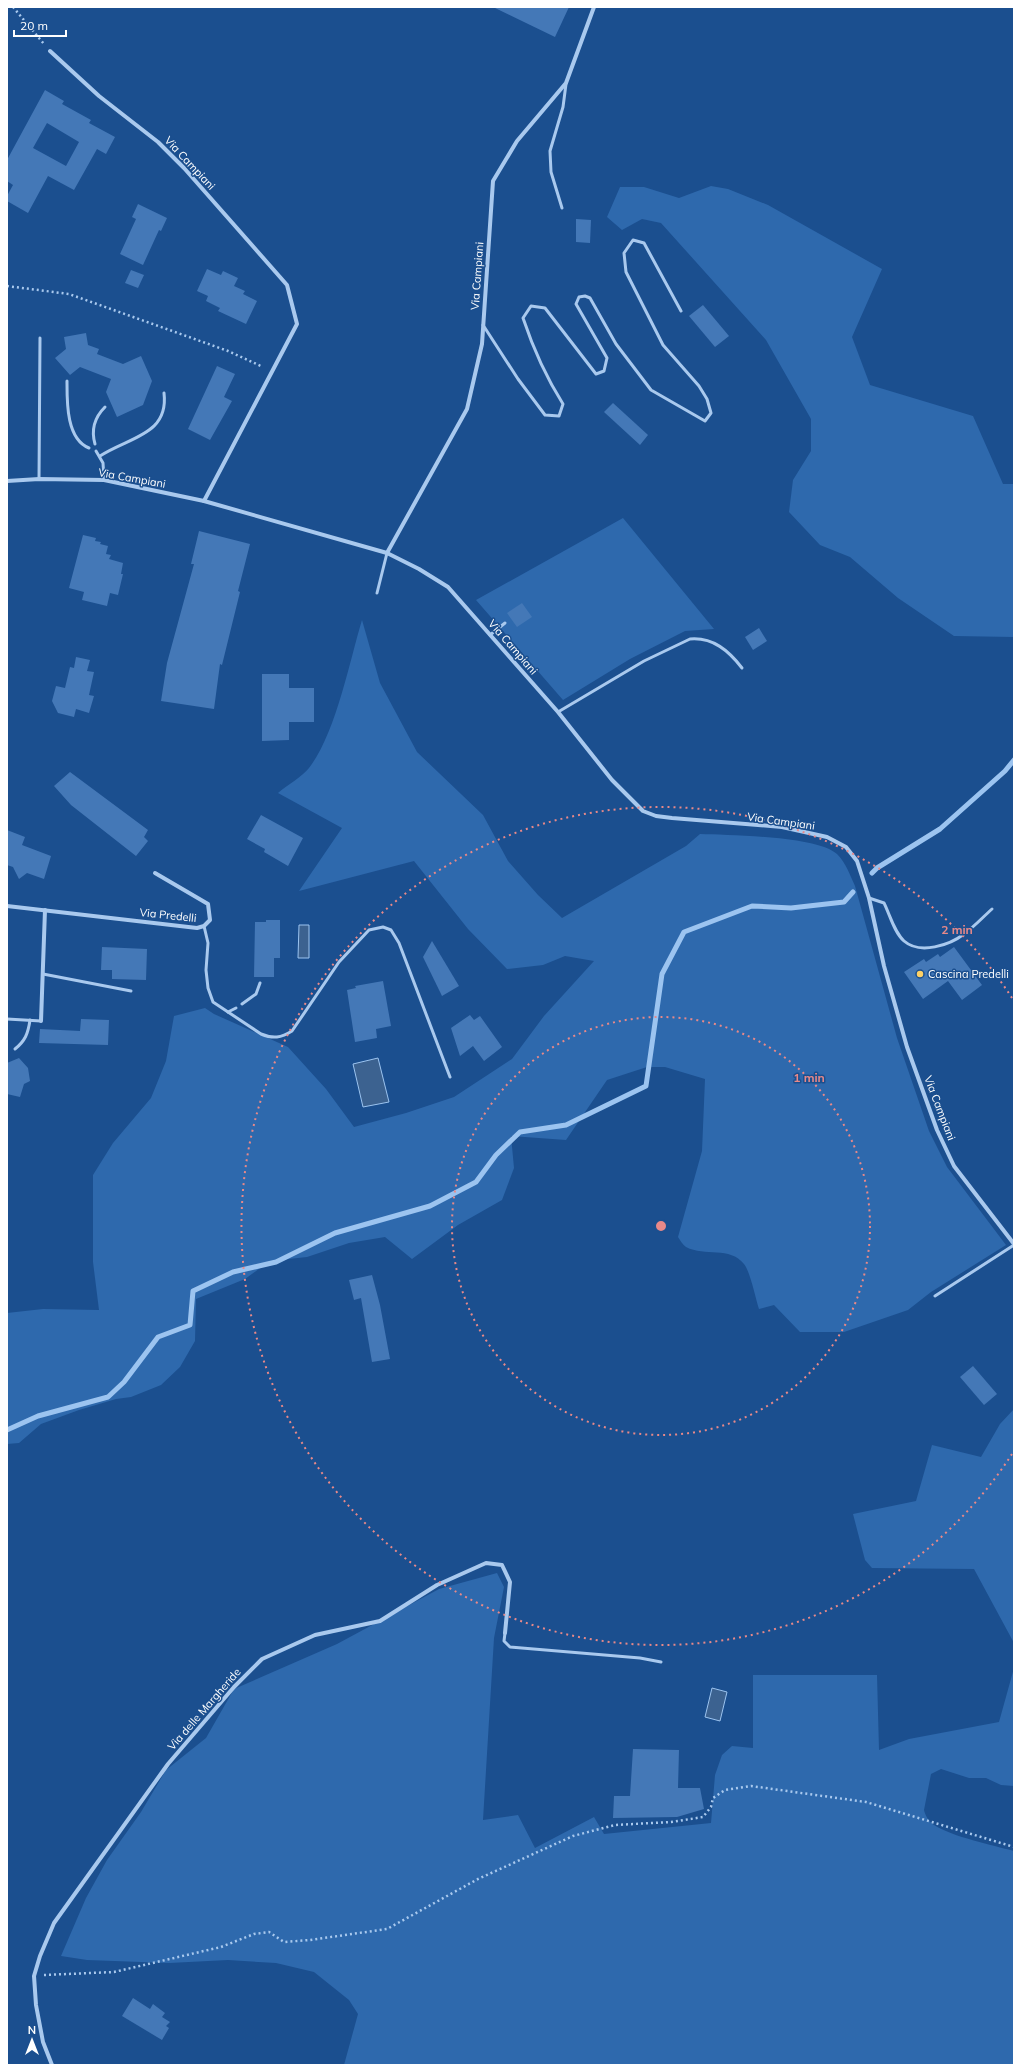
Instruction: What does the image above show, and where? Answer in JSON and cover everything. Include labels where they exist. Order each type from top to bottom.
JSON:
[{"type":"street","name":"Via Campiani","points":[[387,553],[467,409],[482,344],[493,181],[517,141],[566,82],[594,7]]},
{"type":"street","name":"Via Campiani","points":[[50,50],[100,96],[158,142],[184,168],[287,285],[297,324],[204,502]]},
{"type":"street","name":"Via Campiani","points":[[7,481],[39,478],[104,480],[204,502],[387,553],[419,569],[448,587],[558,712],[612,780],[643,811],[656,816],[782,827],[828,837],[846,848],[858,861],[869,898],[884,966],[907,1047],[937,1130],[954,1166],[1014,1244]]},
{"type":"street","name":"Via Predelli","points":[[7,906],[198,928],[204,926],[210,920],[208,904],[155,873]]},
{"type":"street","points":[[41,1021],[45,910]]},
{"type":"street","name":"Via delle Margheride","points":[[52,2065],[43,2042],[36,2005],[34,1976],[40,1956],[54,1923],[168,1764],[234,1687],[262,1659],[315,1635],[380,1621],[437,1585],[486,1563],[502,1565],[510,1582],[505,1633]]},
{"type":"lane","points":[[562,208],[552,172],[550,151],[563,107],[566,82]]},
{"type":"lane","points":[[483,325],[518,379],[545,415],[559,416],[563,404],[551,384],[530,340],[523,318],[531,306],[545,308],[596,374],[604,371],[607,358],[576,304],[579,297],[585,296],[590,298],[616,344],[651,390],[705,421],[709,418],[711,413],[707,399],[699,386],[663,345],[626,272],[624,254],[633,240],[644,243],[681,311]]},
{"type":"lane","points":[[39,478],[40,338]]},
{"type":"lane","points":[[67,381],[67,402],[75,434],[83,446],[89,448]]},
{"type":"lane","points":[[100,456],[155,427],[163,415],[166,406],[164,393]]},
{"type":"lane","points":[[95,444],[94,428],[97,416],[105,407]]},
{"type":"lane","points":[[96,452],[100,456],[103,463],[104,480]]},
{"type":"lane","points":[[377,593],[387,553]]},
{"type":"lane","points":[[490,635],[505,623]]},
{"type":"lane","points":[[558,712],[644,661],[690,639],[698,638],[715,643],[731,654],[742,668]]},
{"type":"lane","points":[[869,898],[884,903],[898,933],[904,941],[915,947],[934,948],[964,935],[992,909]]},
{"type":"lane","points":[[204,926],[208,943],[208,988],[213,1002],[261,1034],[267,1037],[281,1038],[292,1031],[339,962],[369,930],[384,927],[391,930],[399,943],[450,1077]]},
{"type":"lane","points":[[43,974],[131,991]]},
{"type":"lane","points":[[242,1004],[256,994],[260,983]]},
{"type":"lane","points":[[228,1012],[236,1008]]},
{"type":"lane","points":[[7,1019],[41,1021]]},
{"type":"lane","points":[[15,1049],[23,1042],[28,1034],[30,1020]]},
{"type":"lane","points":[[935,1296],[1014,1244]]},
{"type":"lane","points":[[505,1633],[504,1641],[510,1647],[640,1658],[661,1662]]},
{"type":"path","points":[[12,7],[50,50]]},
{"type":"path","points":[[7,286],[69,294],[95,302],[228,351],[273,372]]},
{"type":"path","points":[[34,1976],[114,1972],[221,1947],[254,1934],[269,1932],[284,1942],[310,1940],[387,1929],[478,1879],[573,1836],[615,1825],[671,1822],[703,1817],[710,1807],[713,1798],[725,1790],[750,1786],[866,1802],[1014,1847]]},
{"type":"shaded area","points":[[711,186],[728,189],[768,205],[882,269],[852,337],[870,385],[973,416],[1003,484],[1014,484],[1014,637],[954,636],[898,598],[850,557],[820,545],[789,512],[793,480],[811,451],[811,419],[766,340],[661,223],[642,219],[622,230],[607,217],[620,187],[644,187],[679,198]]},
{"type":"shaded area","points":[[623,518],[714,629],[685,631],[630,659],[563,700],[476,600]]},
{"type":"shaded area","points":[[362,620],[380,683],[417,752],[483,815],[508,861],[538,895],[562,918],[686,846],[700,834],[751,836],[793,840],[811,843],[827,848],[837,854],[845,865],[855,886],[897,1038],[929,1131],[947,1167],[1006,1245],[931,1292],[908,1310],[844,1332],[800,1332],[774,1305],[759,1309],[753,1286],[746,1268],[738,1259],[725,1253],[693,1250],[686,1247],[678,1237],[702,1151],[705,1079],[665,1067],[647,1067],[607,1080],[566,1140],[511,1136],[514,1168],[502,1200],[458,1225],[412,1259],[385,1237],[349,1243],[307,1257],[270,1261],[245,1279],[196,1299],[195,1341],[180,1367],[161,1385],[131,1397],[116,1399],[79,1410],[41,1424],[19,1443],[7,1444],[7,1313],[43,1309],[99,1310],[93,1262],[93,1175],[113,1143],[151,1098],[166,1061],[174,1016],[205,1008],[214,1014],[288,1047],[326,1089],[354,1127],[406,1113],[454,1097],[512,1059],[544,1016],[594,961],[565,956],[543,965],[507,969],[468,929],[414,861],[299,891],[342,828],[278,793],[309,768],[327,736],[341,697]]},
{"type":"shaded area","points":[[299,925],[309,925],[309,958],[298,958]]},
{"type":"shaded area","points":[[378,1058],[389,1102],[363,1107],[353,1064]]},
{"type":"shaded area","points":[[1014,1409],[1014,1643],[974,1569],[872,1568],[865,1560],[853,1514],[916,1501],[932,1445],[981,1457],[1000,1424]]},
{"type":"shaded area","points":[[497,1573],[504,1587],[494,1638],[483,1820],[518,1815],[535,1848],[594,1817],[604,1834],[711,1823],[715,1775],[722,1755],[732,1746],[753,1748],[753,1675],[877,1675],[879,1750],[909,1739],[999,1722],[1014,1668],[1014,1786],[1001,1785],[986,1778],[969,1778],[941,1769],[931,1774],[924,1810],[930,1822],[942,1829],[973,1840],[1014,1851],[1014,2065],[344,2065],[358,2014],[349,2000],[314,1972],[276,1963],[228,1960],[169,1963],[87,1960],[61,1956],[86,1898],[107,1860],[141,1812],[166,1770],[206,1738],[234,1689],[337,1644],[439,1589]]},
{"type":"shaded area","points":[[712,1688],[727,1692],[720,1721],[705,1717]]},
{"type":"building","points":[[493,7],[569,7],[555,37]]},
{"type":"building","points":[[45,90],[64,101],[62,104],[91,120],[89,123],[115,137],[106,154],[97,149],[74,190],[48,176],[28,213],[7,201],[7,196],[13,185],[7,181],[7,160]],"holes":[[[47,123],[79,142],[66,166],[33,148]]]},
{"type":"building","points":[[138,204],[167,218],[161,231],[159,230],[143,265],[120,254],[136,219],[132,217]]},
{"type":"building","points":[[576,219],[591,220],[590,243],[576,242]]},
{"type":"building","points":[[207,269],[221,275],[223,271],[238,278],[234,286],[245,291],[243,294],[257,301],[246,324],[218,311],[220,308],[206,301],[208,296],[197,291]]},
{"type":"building","points":[[131,270],[144,275],[138,288],[125,283]]},
{"type":"building","points":[[703,305],[729,336],[715,347],[689,316]]},
{"type":"building","points":[[86,333],[88,345],[99,349],[97,354],[123,364],[141,356],[152,381],[143,405],[117,417],[106,392],[111,379],[80,367],[70,375],[55,358],[66,349],[64,337]]},
{"type":"building","points":[[217,366],[235,374],[224,397],[232,401],[210,440],[188,429]]},
{"type":"building","points":[[613,403],[648,435],[640,445],[604,412]]},
{"type":"building","points":[[199,531],[250,544],[222,665],[220,664],[214,709],[161,701],[167,663],[194,564],[191,564]]},
{"type":"building","points":[[83,535],[96,538],[95,541],[101,542],[100,544],[108,546],[106,554],[111,555],[109,559],[123,563],[121,574],[123,574],[118,595],[110,593],[107,606],[82,600],[84,592],[69,588]]},
{"type":"building","points":[[522,603],[532,617],[517,627],[507,613]]},
{"type":"building","points":[[759,628],[767,641],[753,650],[745,637]]},
{"type":"building","points":[[76,657],[90,660],[87,671],[94,672],[89,695],[94,696],[89,713],[76,709],[74,717],[58,713],[52,701],[56,686],[65,688],[70,667],[74,668]]},
{"type":"building","points":[[262,674],[289,674],[289,688],[314,688],[314,722],[289,722],[289,740],[262,741]]},
{"type":"building","points":[[70,772],[148,830],[144,837],[148,841],[136,856],[71,805],[54,786]]},
{"type":"building","points":[[261,815],[303,838],[288,866],[264,852],[265,849],[247,839]]},
{"type":"building","points":[[7,830],[25,837],[22,845],[51,856],[44,879],[27,873],[19,879],[13,867],[7,865]]},
{"type":"building","points":[[266,920],[280,920],[280,958],[274,958],[274,977],[254,977],[255,922],[266,922]]},
{"type":"building","points":[[432,941],[459,986],[442,996],[423,957]]},
{"type":"building","points":[[102,947],[147,949],[146,980],[112,979],[112,970],[101,970]]},
{"type":"building","name":"Cascina Predelli","points":[[954,947],[982,985],[962,1000],[948,981],[923,999],[904,972],[924,959],[926,962],[938,954],[940,957]]},
{"type":"building","points":[[383,981],[391,1026],[376,1029],[377,1038],[355,1042],[347,990],[356,988],[355,986]]},
{"type":"building","points":[[470,1015],[474,1020],[480,1016],[502,1047],[484,1061],[473,1046],[460,1056],[451,1028]]},
{"type":"building","points":[[81,1019],[109,1020],[108,1045],[39,1043],[40,1029],[80,1031]]},
{"type":"building","points":[[19,1058],[28,1068],[30,1081],[24,1084],[20,1097],[7,1094],[7,1063]]},
{"type":"building","points":[[372,1275],[380,1305],[390,1359],[372,1362],[361,1298],[354,1300],[349,1280]]},
{"type":"building","points":[[973,1366],[997,1394],[984,1405],[960,1377]]},
{"type":"building","points":[[633,1749],[679,1750],[678,1788],[700,1788],[704,1809],[677,1817],[613,1818],[614,1796],[630,1796]]},
{"type":"building","points":[[133,1998],[150,2009],[153,2004],[165,2013],[162,2017],[170,2022],[166,2026],[169,2028],[162,2040],[122,2016]]},
{"type":"waterway","points":[[872,873],[877,868],[940,829],[1005,771],[1014,760]]},
{"type":"waterway","points":[[7,1430],[38,1416],[108,1397],[124,1382],[158,1337],[190,1325],[193,1291],[233,1272],[276,1262],[335,1233],[430,1206],[476,1182],[496,1155],[520,1132],[566,1125],[646,1086],[662,974],[684,932],[752,906],[791,908],[844,902],[853,892]]},
{"type":"place","name":"Cascina Predelli","points":[[920,974]]}]
